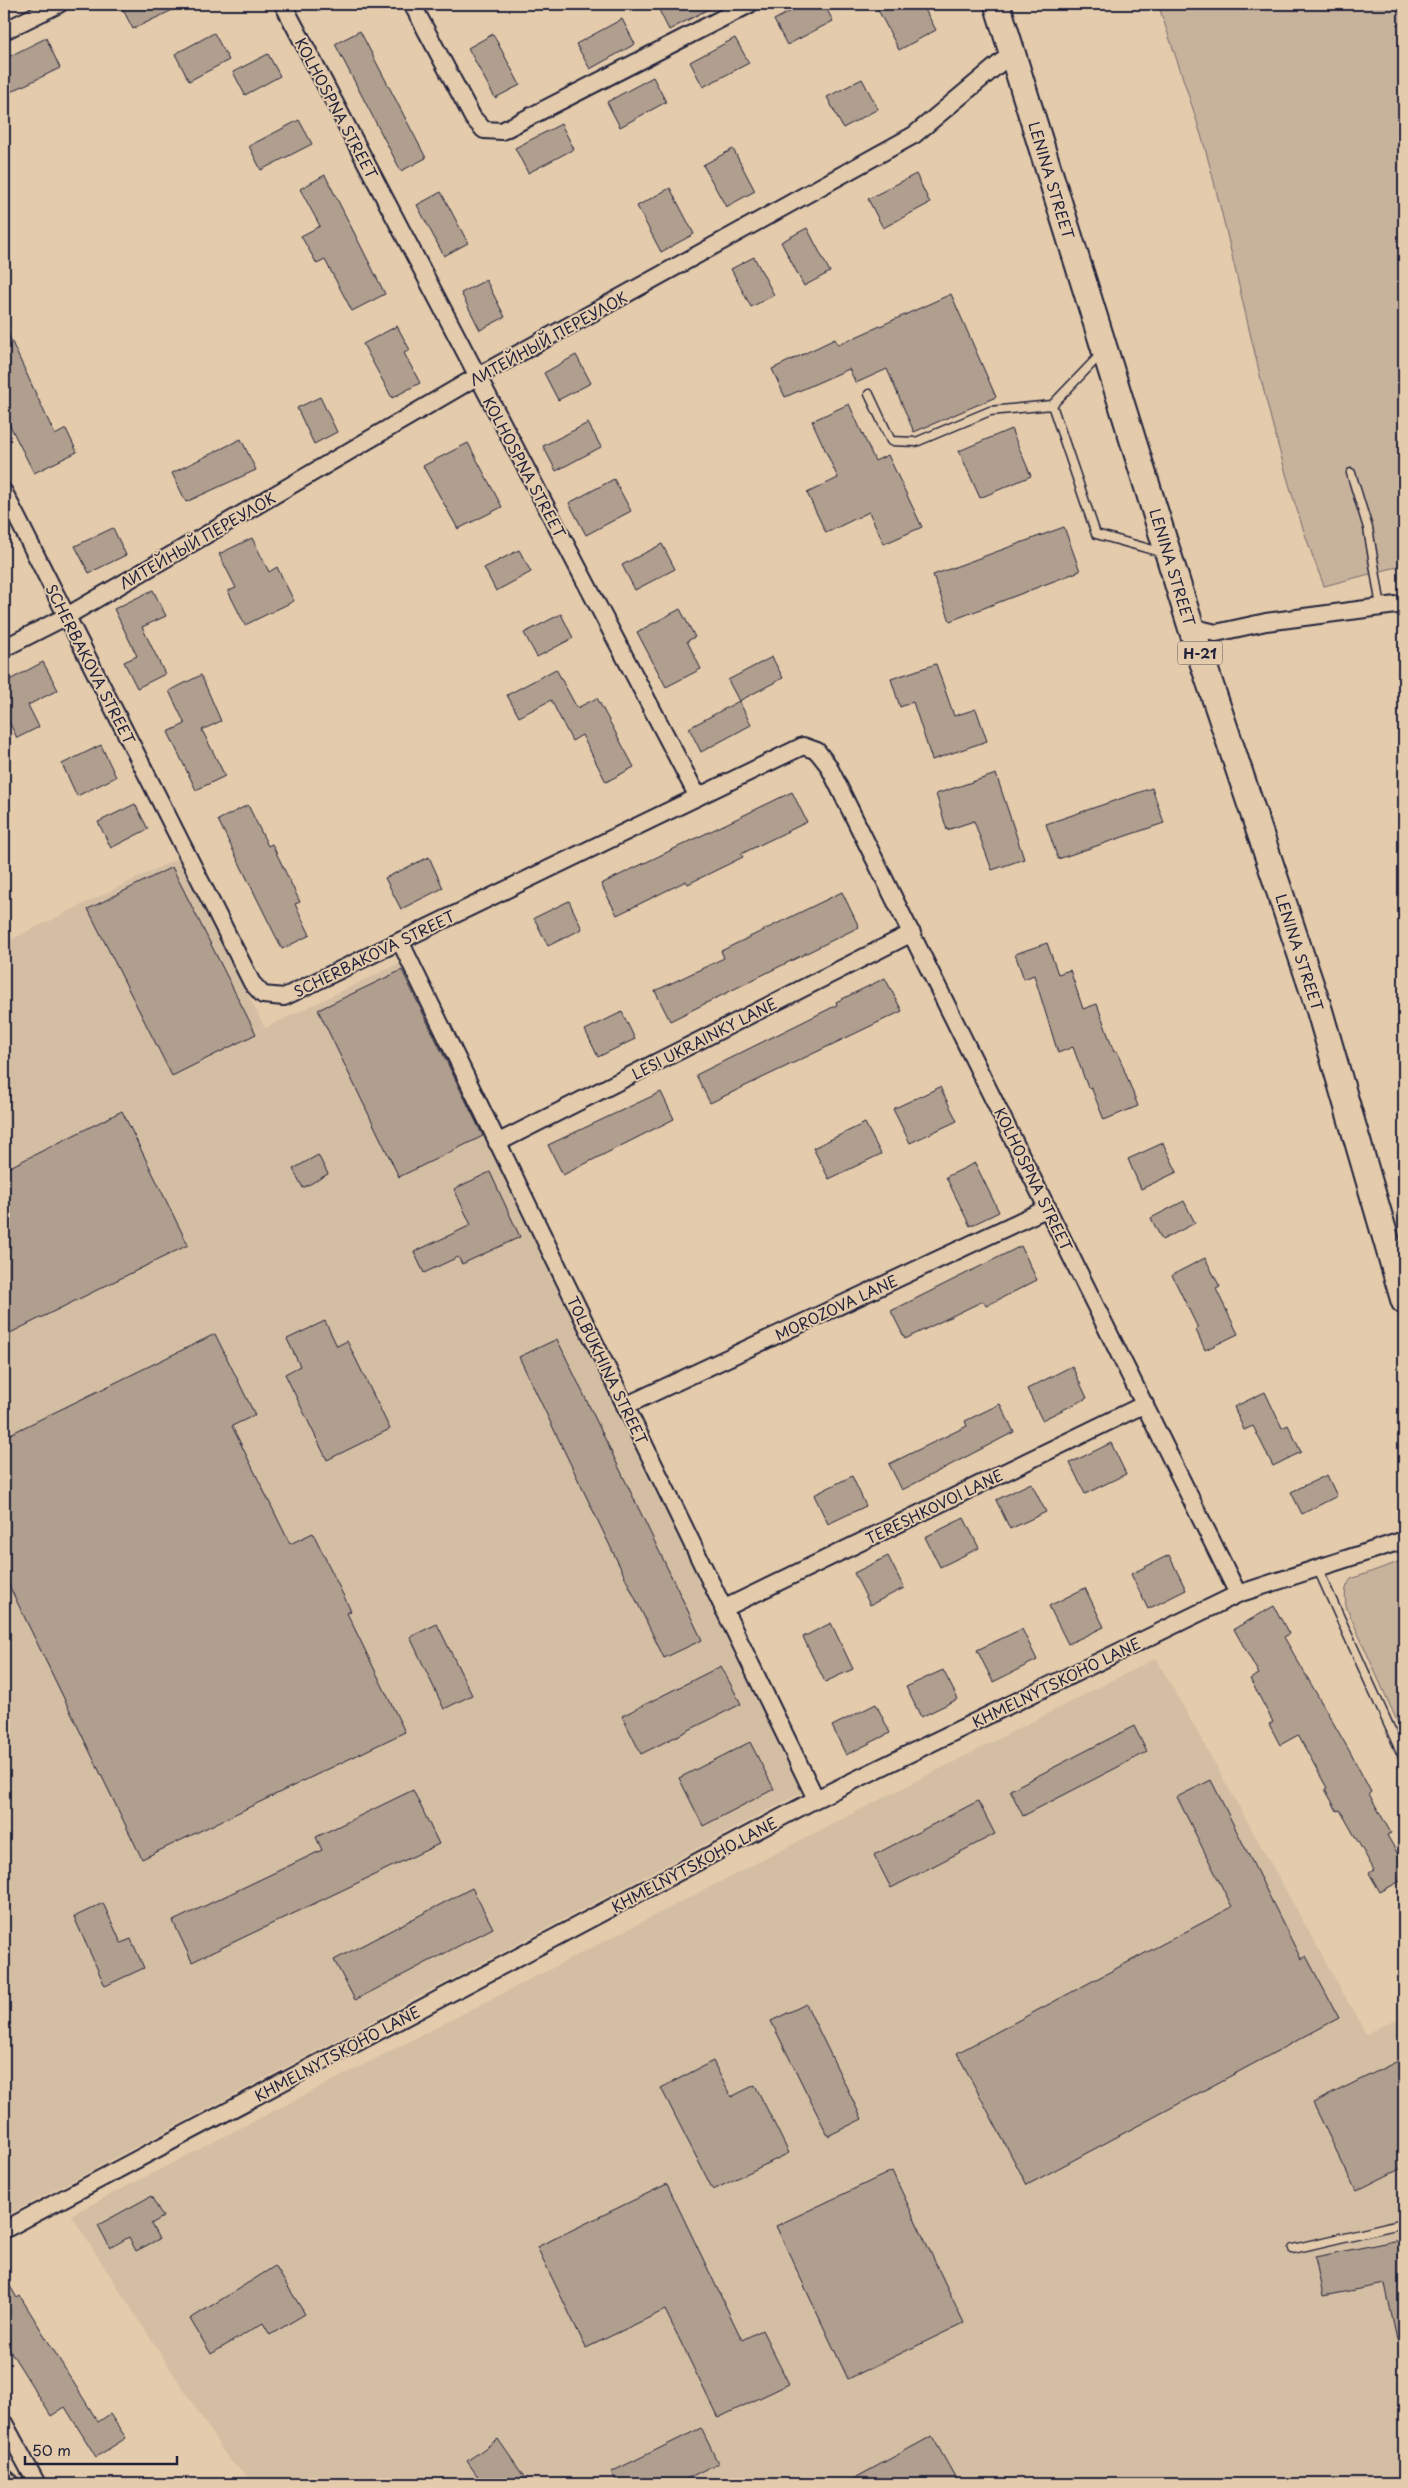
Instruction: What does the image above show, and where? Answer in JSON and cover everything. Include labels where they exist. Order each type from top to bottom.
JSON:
[{"type":"main road","name":"LENINA STREET","points":[[997,4],[1191,627],[1319,1009],[1404,1301]]},
{"type":"street","points":[[4,31],[59,4]]},
{"type":"street","name":"KOLHOSPNA STREET","points":[[282,4],[698,797]]},
{"type":"street","points":[[412,4],[473,118],[484,130],[502,131],[750,4]]},
{"type":"street","name":"ЛИТЕЙНЫЙ ПЕРЕУЛОК","points":[[4,648],[72,614],[478,376],[914,135],[1012,53]]},
{"type":"street","name":"SCHERBAKOVA STREET","points":[[4,492],[72,614],[252,983],[263,995],[284,997],[803,746],[817,751],[828,765]]},
{"type":"street","points":[[1191,627],[1216,632],[1266,622],[1404,604]]},
{"type":"street","name":"KOLHOSPNA STREET","points":[[828,765],[1146,1404],[1238,1594]]},
{"type":"street","name":"LESI UKRAINKY LANE","points":[[497,1142],[912,933]]},
{"type":"street","name":"TOLBUKHINA STREET","points":[[400,941],[816,1799]]},
{"type":"street","name":"MOROZOVA LANE","points":[[625,1406],[1048,1208]]},
{"type":"street","name":"TERESHKOVOI LANE","points":[[723,1609],[1146,1404]]},
{"type":"street","name":"KHMELNYTSKOHO LANE","points":[[4,2230],[816,1799],[1238,1594],[1404,1540]]},
{"type":"street","points":[[4,2423],[37,2484]]},
{"type":"street","points":[[4,2477],[12,2484]]},
{"type":"lane","points":[[869,394],[891,441],[916,442],[990,411],[1052,405],[1105,350]]},
{"type":"lane","points":[[1052,405],[1096,534],[1169,554]]},
{"type":"lane","points":[[1351,473],[1368,528],[1381,607]]},
{"type":"lane","points":[[1317,1567],[1404,1759]]},
{"type":"lane","points":[[1293,2249],[1404,2222]]},
{"type":"shaded area","points":[[1158,4],[1404,4],[1404,565],[1324,586],[1304,533],[1287,479],[1258,369],[1205,148]]},
{"type":"shaded area","points":[[178,858],[265,1028],[402,962],[803,1792],[4,2217],[4,943]]},
{"type":"shaded area","points":[[1404,1560],[1404,1737],[1346,1606],[1345,1595],[1347,1585],[1351,1579]]},
{"type":"shaded area","points":[[1156,1658],[1366,2034],[1404,2015],[1404,2484],[256,2484],[229,2460],[71,2215]]},
{"type":"building","points":[[120,4],[185,4],[133,29]]},
{"type":"building","points":[[656,4],[718,4],[669,30]]},
{"type":"building","points":[[804,4],[824,4],[833,21],[787,45],[774,20]]},
{"type":"building","points":[[875,4],[922,4],[936,30],[899,50]]},
{"type":"building","points":[[622,19],[635,44],[590,69],[576,44]]},
{"type":"building","points":[[360,31],[426,158],[401,171],[335,44]]},
{"type":"building","points":[[214,33],[229,60],[189,81],[175,54]]},
{"type":"building","points":[[493,34],[520,85],[495,98],[468,48]]},
{"type":"building","points":[[46,38],[60,68],[4,95],[4,59]]},
{"type":"building","points":[[735,38],[749,63],[703,87],[690,62]]},
{"type":"building","points":[[268,54],[280,76],[245,95],[233,72]]},
{"type":"building","points":[[653,77],[666,102],[620,127],[607,102]]},
{"type":"building","points":[[862,79],[878,109],[843,128],[827,97]]},
{"type":"building","points":[[299,120],[312,144],[261,170],[249,146]]},
{"type":"building","points":[[561,124],[574,149],[528,173],[515,148]]},
{"type":"building","points":[[733,149],[755,191],[726,207],[703,165]]},
{"type":"building","points":[[916,174],[930,203],[883,228],[868,199]]},
{"type":"building","points":[[325,175],[385,294],[352,311],[325,260],[317,264],[301,236],[320,226],[300,189]]},
{"type":"building","points":[[670,188],[694,234],[661,252],[637,206]]},
{"type":"building","points":[[441,192],[468,243],[444,256],[417,205]]},
{"type":"building","points":[[807,228],[830,272],[804,286],[781,242]]},
{"type":"building","points":[[754,257],[774,295],[751,307],[731,269]]},
{"type":"building","points":[[486,280],[505,317],[480,330],[461,293]]},
{"type":"building","points":[[951,294],[996,397],[914,432],[887,369],[856,383],[849,369],[785,397],[772,369],[835,339],[838,345]]},
{"type":"building","points":[[4,325],[55,435],[66,429],[77,452],[34,473],[4,414]]},
{"type":"building","points":[[397,326],[410,350],[404,353],[420,383],[392,398],[363,344]]},
{"type":"building","points":[[576,355],[591,383],[558,400],[544,373]]},
{"type":"building","points":[[320,397],[337,432],[314,444],[297,408]]},
{"type":"building","points":[[849,404],[875,461],[888,455],[922,527],[884,544],[869,512],[826,533],[807,493],[838,478],[812,421]]},
{"type":"building","points":[[588,423],[601,447],[556,471],[543,446]]},
{"type":"building","points":[[1011,429],[1031,476],[980,498],[959,451]]},
{"type":"building","points":[[241,439],[256,470],[186,502],[172,473]]},
{"type":"building","points":[[468,443],[502,507],[458,529],[423,466]]},
{"type":"building","points":[[614,479],[631,511],[586,535],[569,503]]},
{"type":"building","points":[[1064,527],[1080,571],[950,621],[933,575]]},
{"type":"building","points":[[113,528],[126,555],[89,573],[75,546]]},
{"type":"building","points":[[252,538],[269,572],[277,567],[294,601],[245,625],[228,591],[236,588],[219,554]]},
{"type":"building","points":[[662,544],[675,569],[635,590],[622,565]]},
{"type":"building","points":[[519,550],[531,572],[496,591],[484,568]]},
{"type":"building","points":[[153,590],[166,616],[142,627],[165,674],[137,688],[124,662],[137,656],[114,609]]},
{"type":"building","points":[[680,609],[695,637],[687,641],[701,669],[666,687],[637,632]]},
{"type":"building","points":[[561,614],[573,638],[537,657],[524,633]]},
{"type":"building","points":[[772,657],[783,678],[739,701],[728,680]]},
{"type":"building","points":[[43,662],[58,690],[28,705],[39,727],[17,738],[4,712],[4,683]]},
{"type":"building","points":[[936,664],[954,716],[976,709],[987,741],[932,760],[913,702],[900,707],[891,679]]},
{"type":"building","points":[[556,669],[577,708],[597,698],[634,767],[606,782],[582,735],[572,741],[551,700],[519,717],[507,695]]},
{"type":"building","points":[[201,675],[221,721],[202,730],[225,776],[196,790],[168,732],[185,724],[169,691]]},
{"type":"building","points":[[739,701],[751,725],[701,752],[689,728]]},
{"type":"building","points":[[101,745],[116,777],[77,796],[62,764]]},
{"type":"building","points":[[996,774],[1024,859],[992,870],[974,821],[947,830],[936,794]]},
{"type":"building","points":[[1152,788],[1164,823],[1058,859],[1046,824]]},
{"type":"building","points":[[792,792],[807,822],[741,854],[743,857],[688,884],[686,881],[617,915],[601,884]]},
{"type":"building","points":[[135,804],[148,829],[111,848],[98,822]]},
{"type":"building","points":[[248,805],[268,846],[272,844],[300,902],[295,904],[310,935],[282,949],[218,820]]},
{"type":"building","points":[[429,857],[443,888],[401,909],[385,878]]},
{"type":"building","points":[[172,867],[256,1034],[172,1076],[88,909]]},
{"type":"building","points":[[842,892],[859,927],[670,1021],[655,991],[724,958],[721,951]]},
{"type":"building","points":[[569,901],[582,929],[548,946],[534,918]]},
{"type":"building","points":[[1047,943],[1058,974],[1070,970],[1083,1009],[1097,1004],[1114,1052],[1117,1051],[1138,1106],[1104,1120],[1091,1087],[1088,1088],[1073,1047],[1058,1053],[1034,975],[1024,979],[1015,954]]},
{"type":"building","points":[[402,970],[483,1136],[399,1177],[318,1010]]},
{"type":"building","points":[[885,978],[902,1011],[710,1103],[696,1075],[837,1005],[836,1002]]},
{"type":"building","points":[[622,1012],[635,1039],[598,1057],[585,1030]]},
{"type":"building","points":[[940,1087],[957,1121],[910,1143],[893,1109]]},
{"type":"building","points":[[661,1092],[674,1119],[563,1175],[548,1145]]},
{"type":"building","points":[[122,1111],[188,1245],[4,1336],[4,1170]]},
{"type":"building","points":[[865,1123],[881,1154],[829,1179],[813,1148]]},
{"type":"building","points":[[1163,1143],[1177,1172],[1141,1189],[1128,1159]]},
{"type":"building","points":[[318,1155],[328,1174],[303,1188],[293,1169]]},
{"type":"building","points":[[975,1163],[999,1212],[970,1226],[946,1177]]},
{"type":"building","points":[[490,1172],[520,1237],[462,1264],[458,1257],[424,1273],[414,1252],[471,1225],[454,1189]]},
{"type":"building","points":[[1184,1201],[1195,1223],[1162,1240],[1151,1218]]},
{"type":"building","points":[[1021,1246],[1037,1280],[986,1306],[983,1301],[905,1339],[891,1311]]},
{"type":"building","points":[[1205,1258],[1220,1287],[1216,1289],[1238,1334],[1205,1350],[1196,1330],[1198,1328],[1172,1275]]},
{"type":"building","points":[[325,1321],[337,1346],[347,1341],[390,1429],[327,1460],[285,1374],[300,1366],[287,1339]]},
{"type":"building","points":[[215,1334],[255,1415],[232,1426],[290,1544],[313,1533],[351,1611],[347,1613],[405,1732],[142,1859],[4,1575],[4,1437]]},
{"type":"building","points":[[557,1339],[702,1640],[664,1658],[519,1357]]},
{"type":"building","points":[[1072,1366],[1087,1398],[1042,1420],[1027,1389]]},
{"type":"building","points":[[1265,1392],[1282,1428],[1288,1425],[1301,1452],[1273,1466],[1253,1426],[1244,1430],[1234,1407]]},
{"type":"building","points":[[1000,1404],[1014,1432],[902,1490],[889,1464],[967,1426],[965,1421]]},
{"type":"building","points":[[1111,1443],[1126,1474],[1085,1494],[1070,1463]]},
{"type":"building","points":[[1327,1475],[1337,1496],[1302,1514],[1291,1492]]},
{"type":"building","points":[[852,1476],[866,1506],[828,1524],[814,1495]]},
{"type":"building","points":[[1031,1483],[1046,1512],[1010,1529],[996,1500]]},
{"type":"building","points":[[964,1518],[979,1548],[940,1567],[925,1537]]},
{"type":"building","points":[[1169,1555],[1186,1590],[1148,1609],[1131,1574]]},
{"type":"building","points":[[888,1556],[904,1588],[870,1605],[854,1573]]},
{"type":"building","points":[[1085,1588],[1104,1627],[1068,1644],[1049,1606]]},
{"type":"building","points":[[1274,1606],[1289,1634],[1284,1637],[1350,1752],[1371,1792],[1369,1794],[1391,1833],[1387,1835],[1404,1865],[1404,1879],[1380,1892],[1369,1873],[1374,1870],[1340,1810],[1337,1811],[1325,1789],[1327,1788],[1298,1735],[1280,1745],[1269,1724],[1273,1722],[1250,1679],[1259,1674],[1234,1629]]},
{"type":"building","points":[[831,1623],[853,1669],[825,1682],[803,1637]]},
{"type":"building","points":[[437,1624],[472,1695],[444,1709],[410,1637]]},
{"type":"building","points":[[1022,1629],[1037,1660],[993,1682],[977,1650]]},
{"type":"building","points":[[721,1666],[741,1704],[641,1754],[622,1716]]},
{"type":"building","points":[[943,1670],[958,1699],[921,1717],[906,1687]]},
{"type":"building","points":[[876,1704],[890,1733],[846,1755],[832,1726]]},
{"type":"building","points":[[1134,1726],[1147,1752],[1023,1816],[1010,1790]]},
{"type":"building","points":[[750,1742],[774,1789],[703,1826],[679,1778]]},
{"type":"building","points":[[1211,1780],[1301,1959],[1306,1956],[1339,2018],[1027,2185],[957,2053],[1232,1907],[1177,1797]]},
{"type":"building","points":[[413,1790],[439,1844],[192,1962],[173,1921],[322,1850],[316,1837]]},
{"type":"building","points":[[978,1801],[995,1834],[891,1888],[874,1855]]},
{"type":"building","points":[[472,1888],[493,1928],[355,2000],[334,1960]]},
{"type":"building","points":[[103,1903],[121,1943],[131,1939],[144,1968],[105,1986],[74,1917]]},
{"type":"building","points":[[806,2004],[862,2119],[828,2136],[771,2021]]},
{"type":"building","points":[[1404,2058],[1404,2167],[1356,2191],[1313,2103]]},
{"type":"building","points":[[713,2061],[731,2097],[755,2085],[789,2153],[713,2190],[661,2088]]},
{"type":"building","points":[[892,2171],[964,2323],[848,2379],[776,2226]]},
{"type":"building","points":[[667,2184],[742,2340],[762,2330],[789,2384],[718,2418],[665,2310],[586,2348],[537,2247]]},
{"type":"building","points":[[151,2196],[163,2217],[151,2224],[159,2239],[136,2251],[129,2237],[110,2248],[98,2225]]},
{"type":"building","points":[[1404,2239],[1404,2339],[1397,2340],[1385,2284],[1323,2296],[1315,2257]]},
{"type":"building","points":[[275,2266],[305,2314],[270,2335],[263,2323],[211,2354],[190,2319]]},
{"type":"building","points":[[4,2276],[17,2298],[20,2296],[98,2422],[110,2414],[126,2438],[96,2457],[65,2407],[51,2416],[4,2341]]},
{"type":"building","points":[[701,2428],[718,2463],[676,2484],[618,2484],[611,2472]]},
{"type":"building","points":[[932,2436],[959,2484],[844,2484]]},
{"type":"building","points":[[498,2439],[529,2484],[483,2484],[467,2461]]}]
